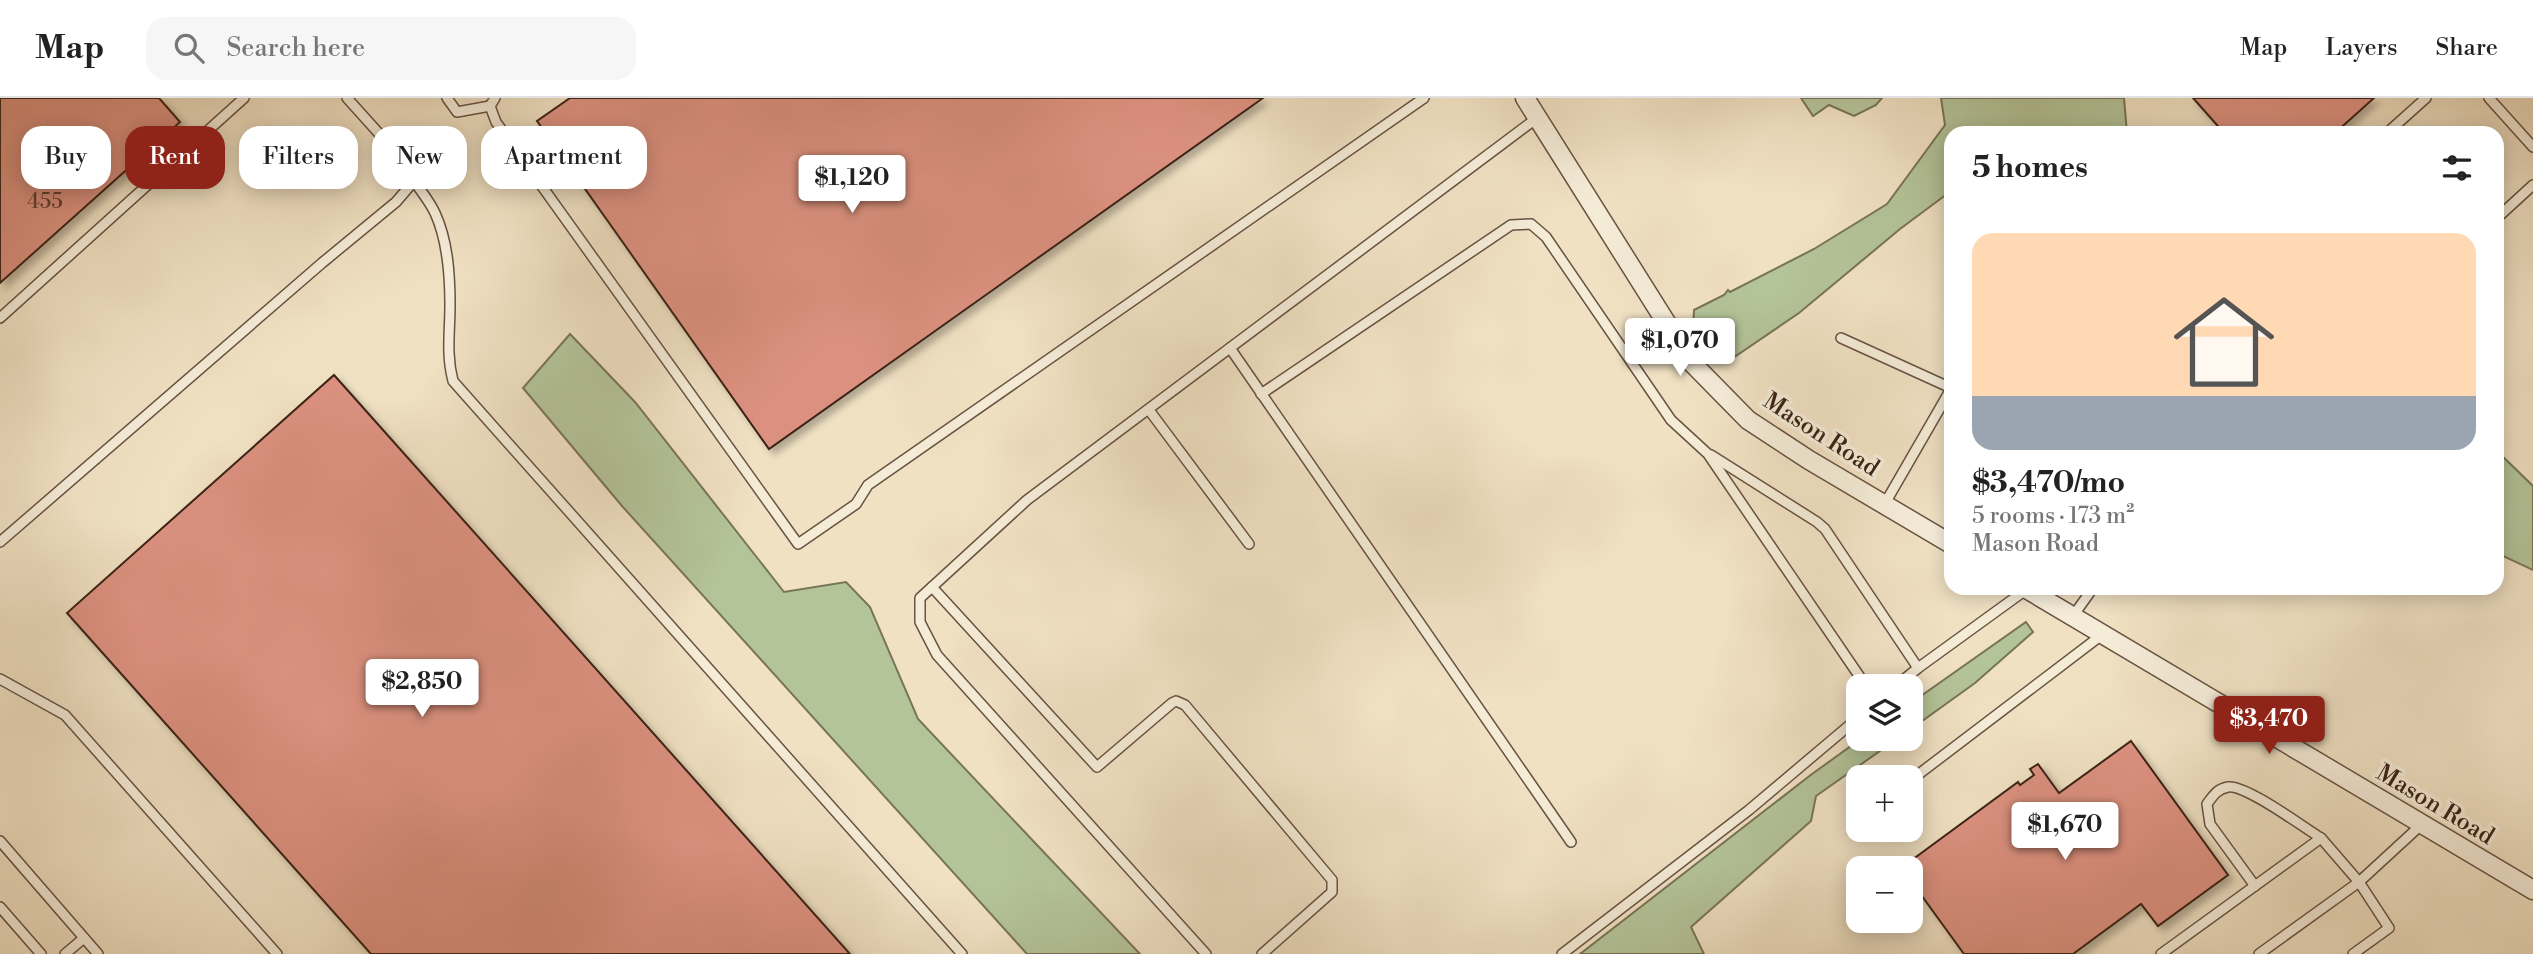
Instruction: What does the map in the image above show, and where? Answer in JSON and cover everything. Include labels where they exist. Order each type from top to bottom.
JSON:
[{"type":"street","name":"Mason Road","points":[[1525,98],[1691,362],[1748,420],[1809,460],[1944,540]]},
{"type":"street","name":"Mason Road","points":[[2036,595],[2533,890]]},
{"type":"lane","points":[[0,318],[244,98]]},
{"type":"lane","points":[[347,98],[372,126]]},
{"type":"lane","points":[[447,98],[457,112],[492,102],[496,122],[798,544],[856,504],[868,485],[1423,98]]},
{"type":"lane","points":[[2395,126],[2426,98]]},
{"type":"lane","points":[[2489,98],[2533,147]]},
{"type":"lane","points":[[1206,954],[937,654],[920,622],[920,598],[1027,500],[1537,118]]},
{"type":"lane","points":[[2504,212],[2533,185]]},
{"type":"lane","points":[[0,542],[396,202],[407,189]]},
{"type":"lane","points":[[419,189],[435,214],[447,258],[450,306],[447,360],[453,381],[962,954]]},
{"type":"lane","points":[[1261,394],[1511,225],[1531,224],[1546,237],[1671,420],[1708,454],[1825,529],[1918,668]]},
{"type":"lane","points":[[1841,338],[1944,385]]},
{"type":"lane","points":[[1230,348],[1571,842]]},
{"type":"lane","points":[[1884,505],[1944,400]]},
{"type":"lane","points":[[1149,410],[1249,544]]},
{"type":"lane","points":[[1708,454],[1858,674]]},
{"type":"lane","points":[[932,587],[1097,766],[1172,703],[1176,701],[1185,705],[1332,880],[1332,892],[1262,954]]},
{"type":"lane","points":[[1911,674],[2018,595]]},
{"type":"lane","points":[[2073,617],[2088,595]]},
{"type":"lane","points":[[1923,771],[2103,634]]},
{"type":"lane","points":[[0,678],[65,715],[278,954]]},
{"type":"lane","points":[[1562,954],[1749,810],[1846,728]]},
{"type":"lane","points":[[2255,886],[2210,824],[2207,804],[2217,791],[2230,786],[2248,791],[2320,838],[2359,882],[2389,928],[2353,954]]},
{"type":"lane","points":[[2259,954],[2359,882],[2420,825]]},
{"type":"lane","points":[[2161,954],[2320,838]]},
{"type":"lane","points":[[0,841],[98,954]]},
{"type":"lane","points":[[0,907],[41,954]]},
{"type":"lane","points":[[65,954],[84,938]]},
{"type":"green space","points":[[1801,98],[1882,98],[1876,105],[1854,116],[1829,105],[1813,116]]},
{"type":"green space","points":[[1941,98],[2124,98],[2126,126],[1944,126]]},
{"type":"green space","points":[[1944,126],[1944,196],[1799,313],[1730,360],[1693,328],[1694,310],[1724,295],[1728,290],[1730,292],[1814,249],[1887,204]]},
{"type":"green space","points":[[570,334],[635,402],[784,592],[846,582],[870,607],[918,719],[1140,954],[1027,954],[622,506],[523,388]]},
{"type":"green space","points":[[2504,458],[2533,486],[2533,570],[2505,557]]},
{"type":"green space","points":[[2026,622],[2033,632],[1975,683],[1923,720],[1923,695]]},
{"type":"green space","points":[[1846,750],[1880,751],[1860,765],[1846,765],[1846,775],[1816,796],[1811,821],[1691,927],[1704,954],[1580,954]]},
{"type":"building","points":[[0,98],[159,98],[180,122],[176,126],[125,126],[125,171],[111,184],[111,126],[21,126],[21,189],[105,189],[0,283]]},
{"type":"building","points":[[570,98],[1263,98],[769,449],[585,189],[647,189],[647,126],[541,126],[537,121]]},
{"type":"building","points":[[2193,98],[2374,98],[2343,126],[2218,126]]},
{"type":"building","points":[[334,375],[850,954],[371,954],[67,613]]},
{"type":"building","points":[[2131,741],[2228,875],[2158,926],[2141,904],[2073,954],[1964,954],[1923,898],[1923,856],[1917,856],[2018,782],[2020,785],[2034,775],[2030,769],[2038,764],[2059,793]]}]
